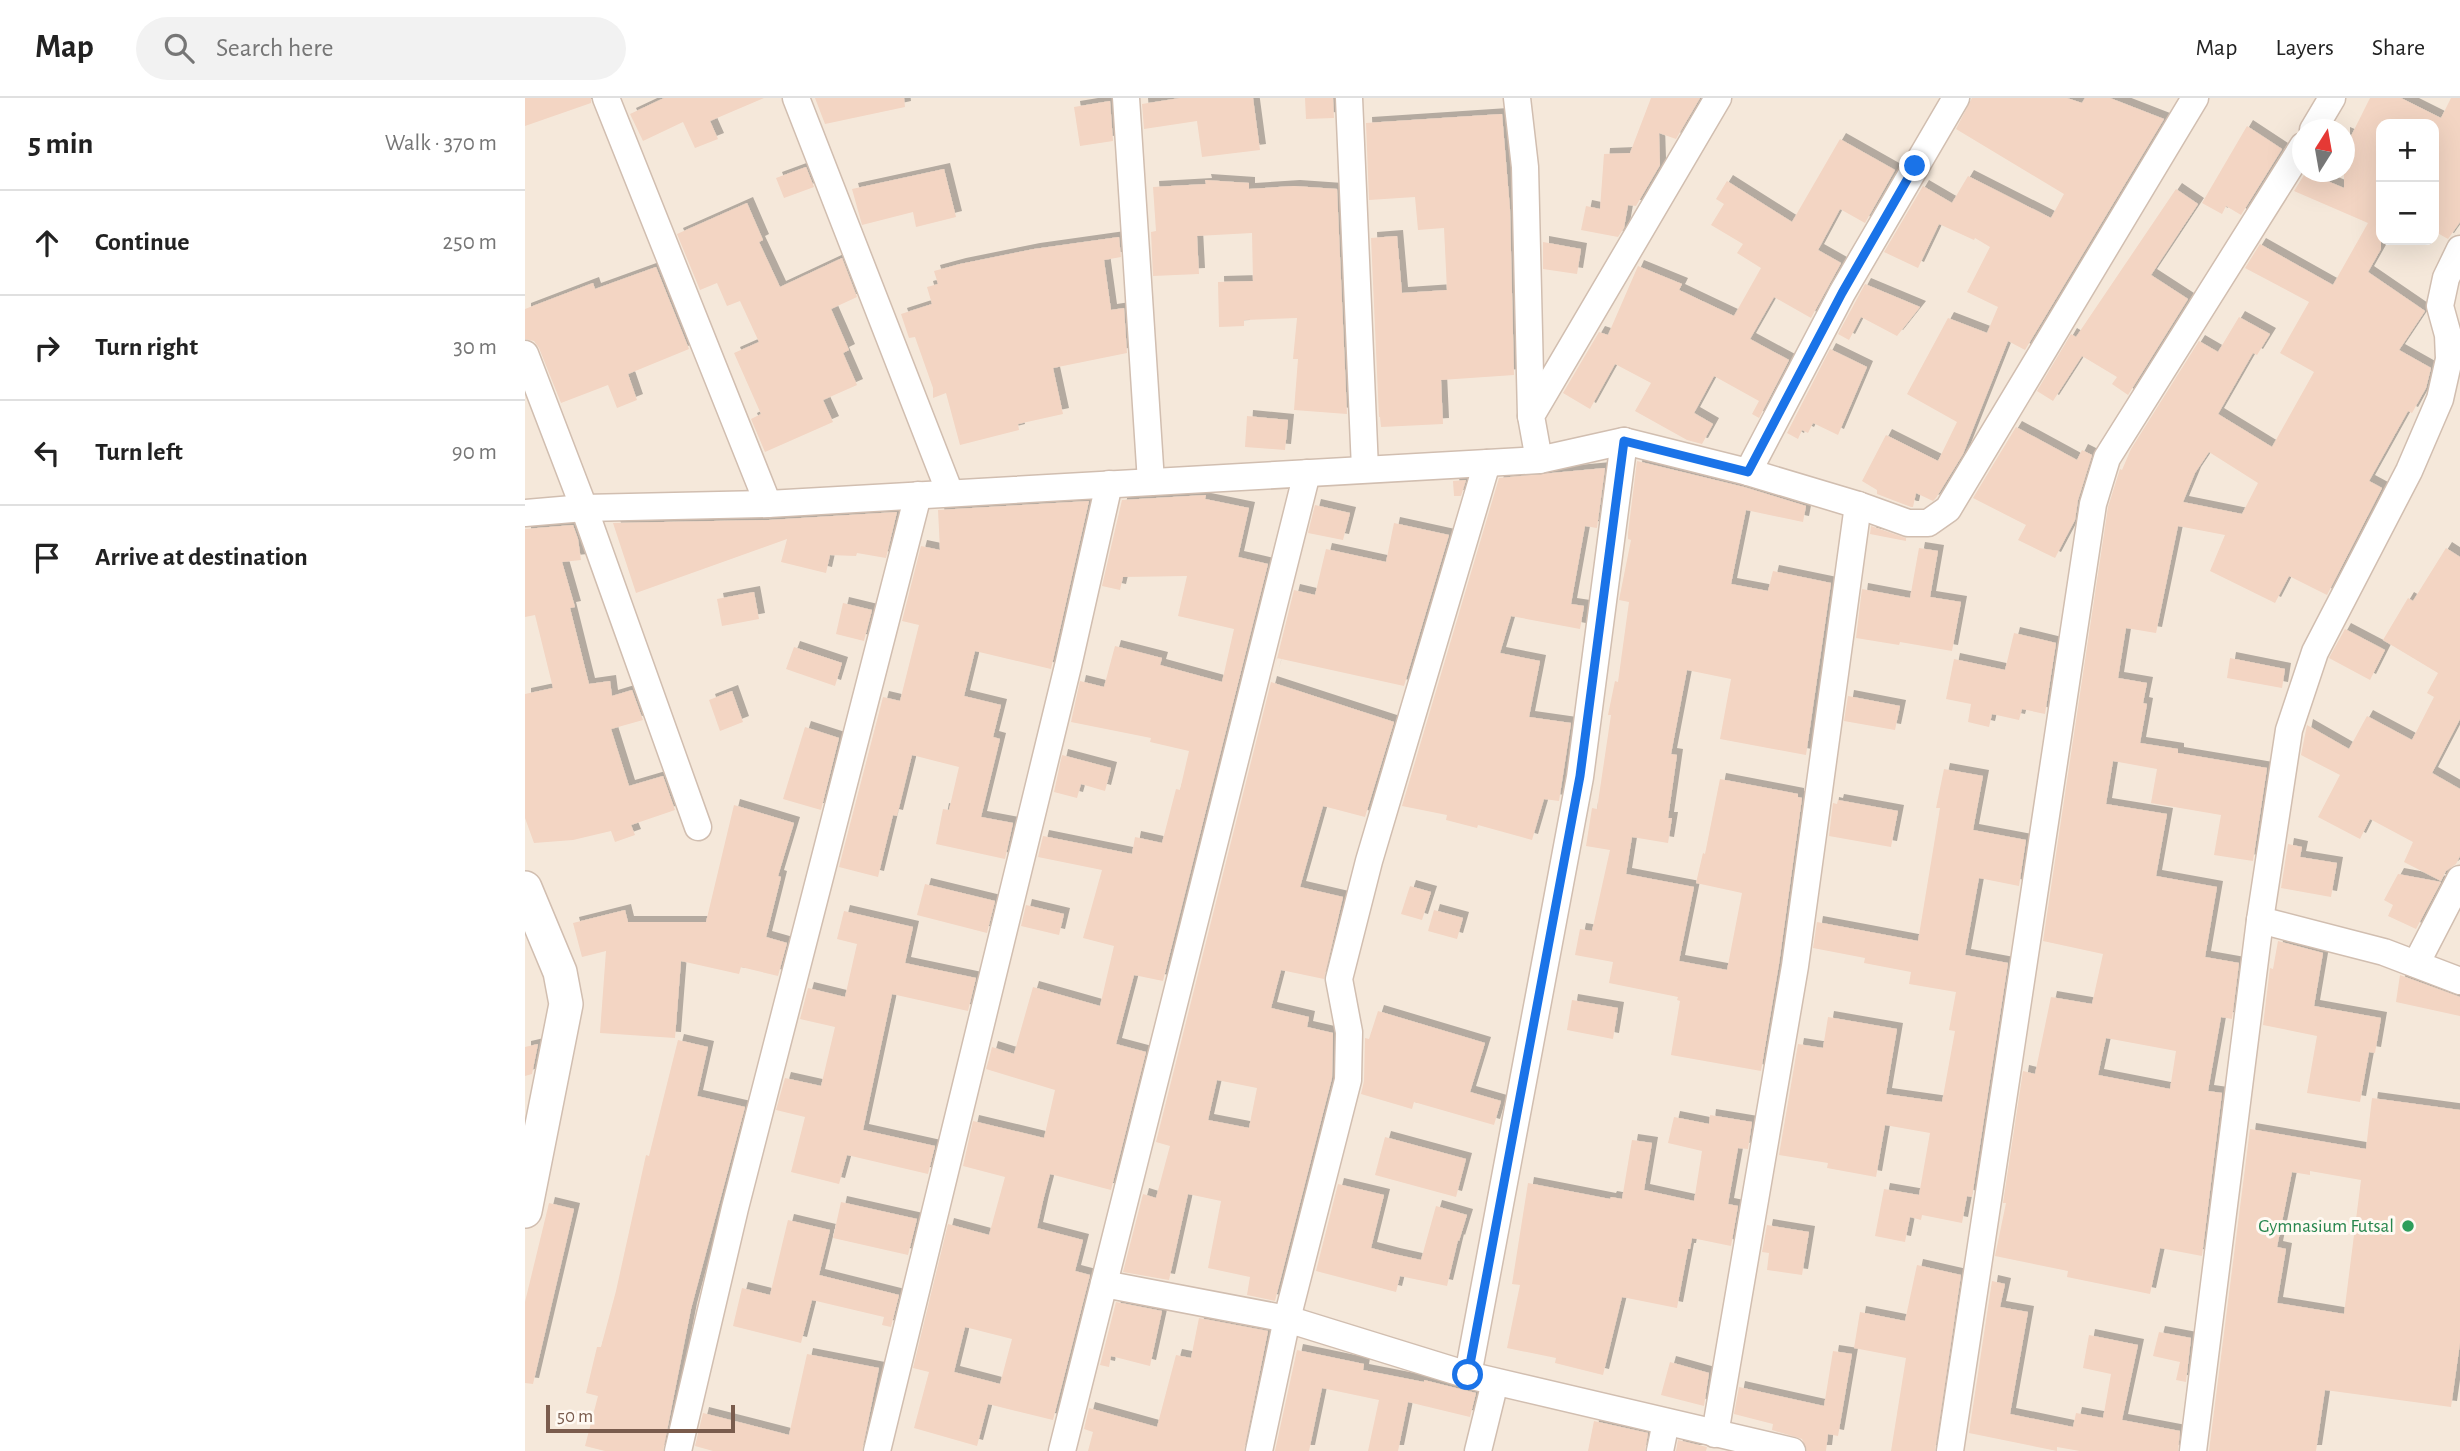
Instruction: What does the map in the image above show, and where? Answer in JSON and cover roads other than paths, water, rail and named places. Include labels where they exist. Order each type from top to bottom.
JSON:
[{"type":"street","points":[[606,98],[768,504]]},
{"type":"street","points":[[796,98],[950,493]]},
{"type":"street","points":[[1126,98],[1151,482]]},
{"type":"street","points":[[1349,98],[1365,470]]},
{"type":"street","points":[[1517,98],[1525,167],[1531,416],[1539,460]]},
{"type":"street","points":[[1531,416],[1719,98]]},
{"type":"street","points":[[1748,472],[1842,293],[1957,98]]},
{"type":"street","points":[[525,513],[584,508],[768,504],[1539,460],[1624,441],[1748,472],[1909,523],[1928,523],[1948,509],[2195,98]]},
{"type":"street","points":[[2319,119],[2332,98]]},
{"type":"street","points":[[1950,1451],[2093,504],[2107,458],[2292,162]]},
{"type":"street","points":[[2193,1451],[2260,920],[2289,730],[2315,652],[2409,471],[2440,400],[2449,359],[2448,335],[2439,306],[2446,278],[2460,250]]},
{"type":"street","points":[[525,354],[584,508],[698,827]]},
{"type":"street","points":[[1468,1375],[1580,776],[1624,441]]},
{"type":"street","points":[[1259,1451],[1287,1318],[1348,1080],[1349,1032],[1339,979],[1369,861],[1487,463]]},
{"type":"street","points":[[1062,1451],[1307,473]]},
{"type":"street","points":[[877,1451],[1068,666],[1109,484]]},
{"type":"street","points":[[678,1451],[738,1195],[918,495]]},
{"type":"street","points":[[1716,1434],[1795,966],[1858,505]]},
{"type":"street","points":[[2416,964],[2460,879]]},
{"type":"street","points":[[525,888],[559,972],[566,1003],[525,1211]]},
{"type":"street","points":[[2260,920],[2384,952],[2460,981]]},
{"type":"street","points":[[1104,1284],[1287,1318],[1468,1375],[1778,1449]]},
{"type":"street","points":[[1478,1451],[1495,1382]]},
{"type":"street","points":[[1660,1451],[1667,1422]]},
{"type":"place","name":"Gymnasium Futsal","points":[[2408,1226]]}]
